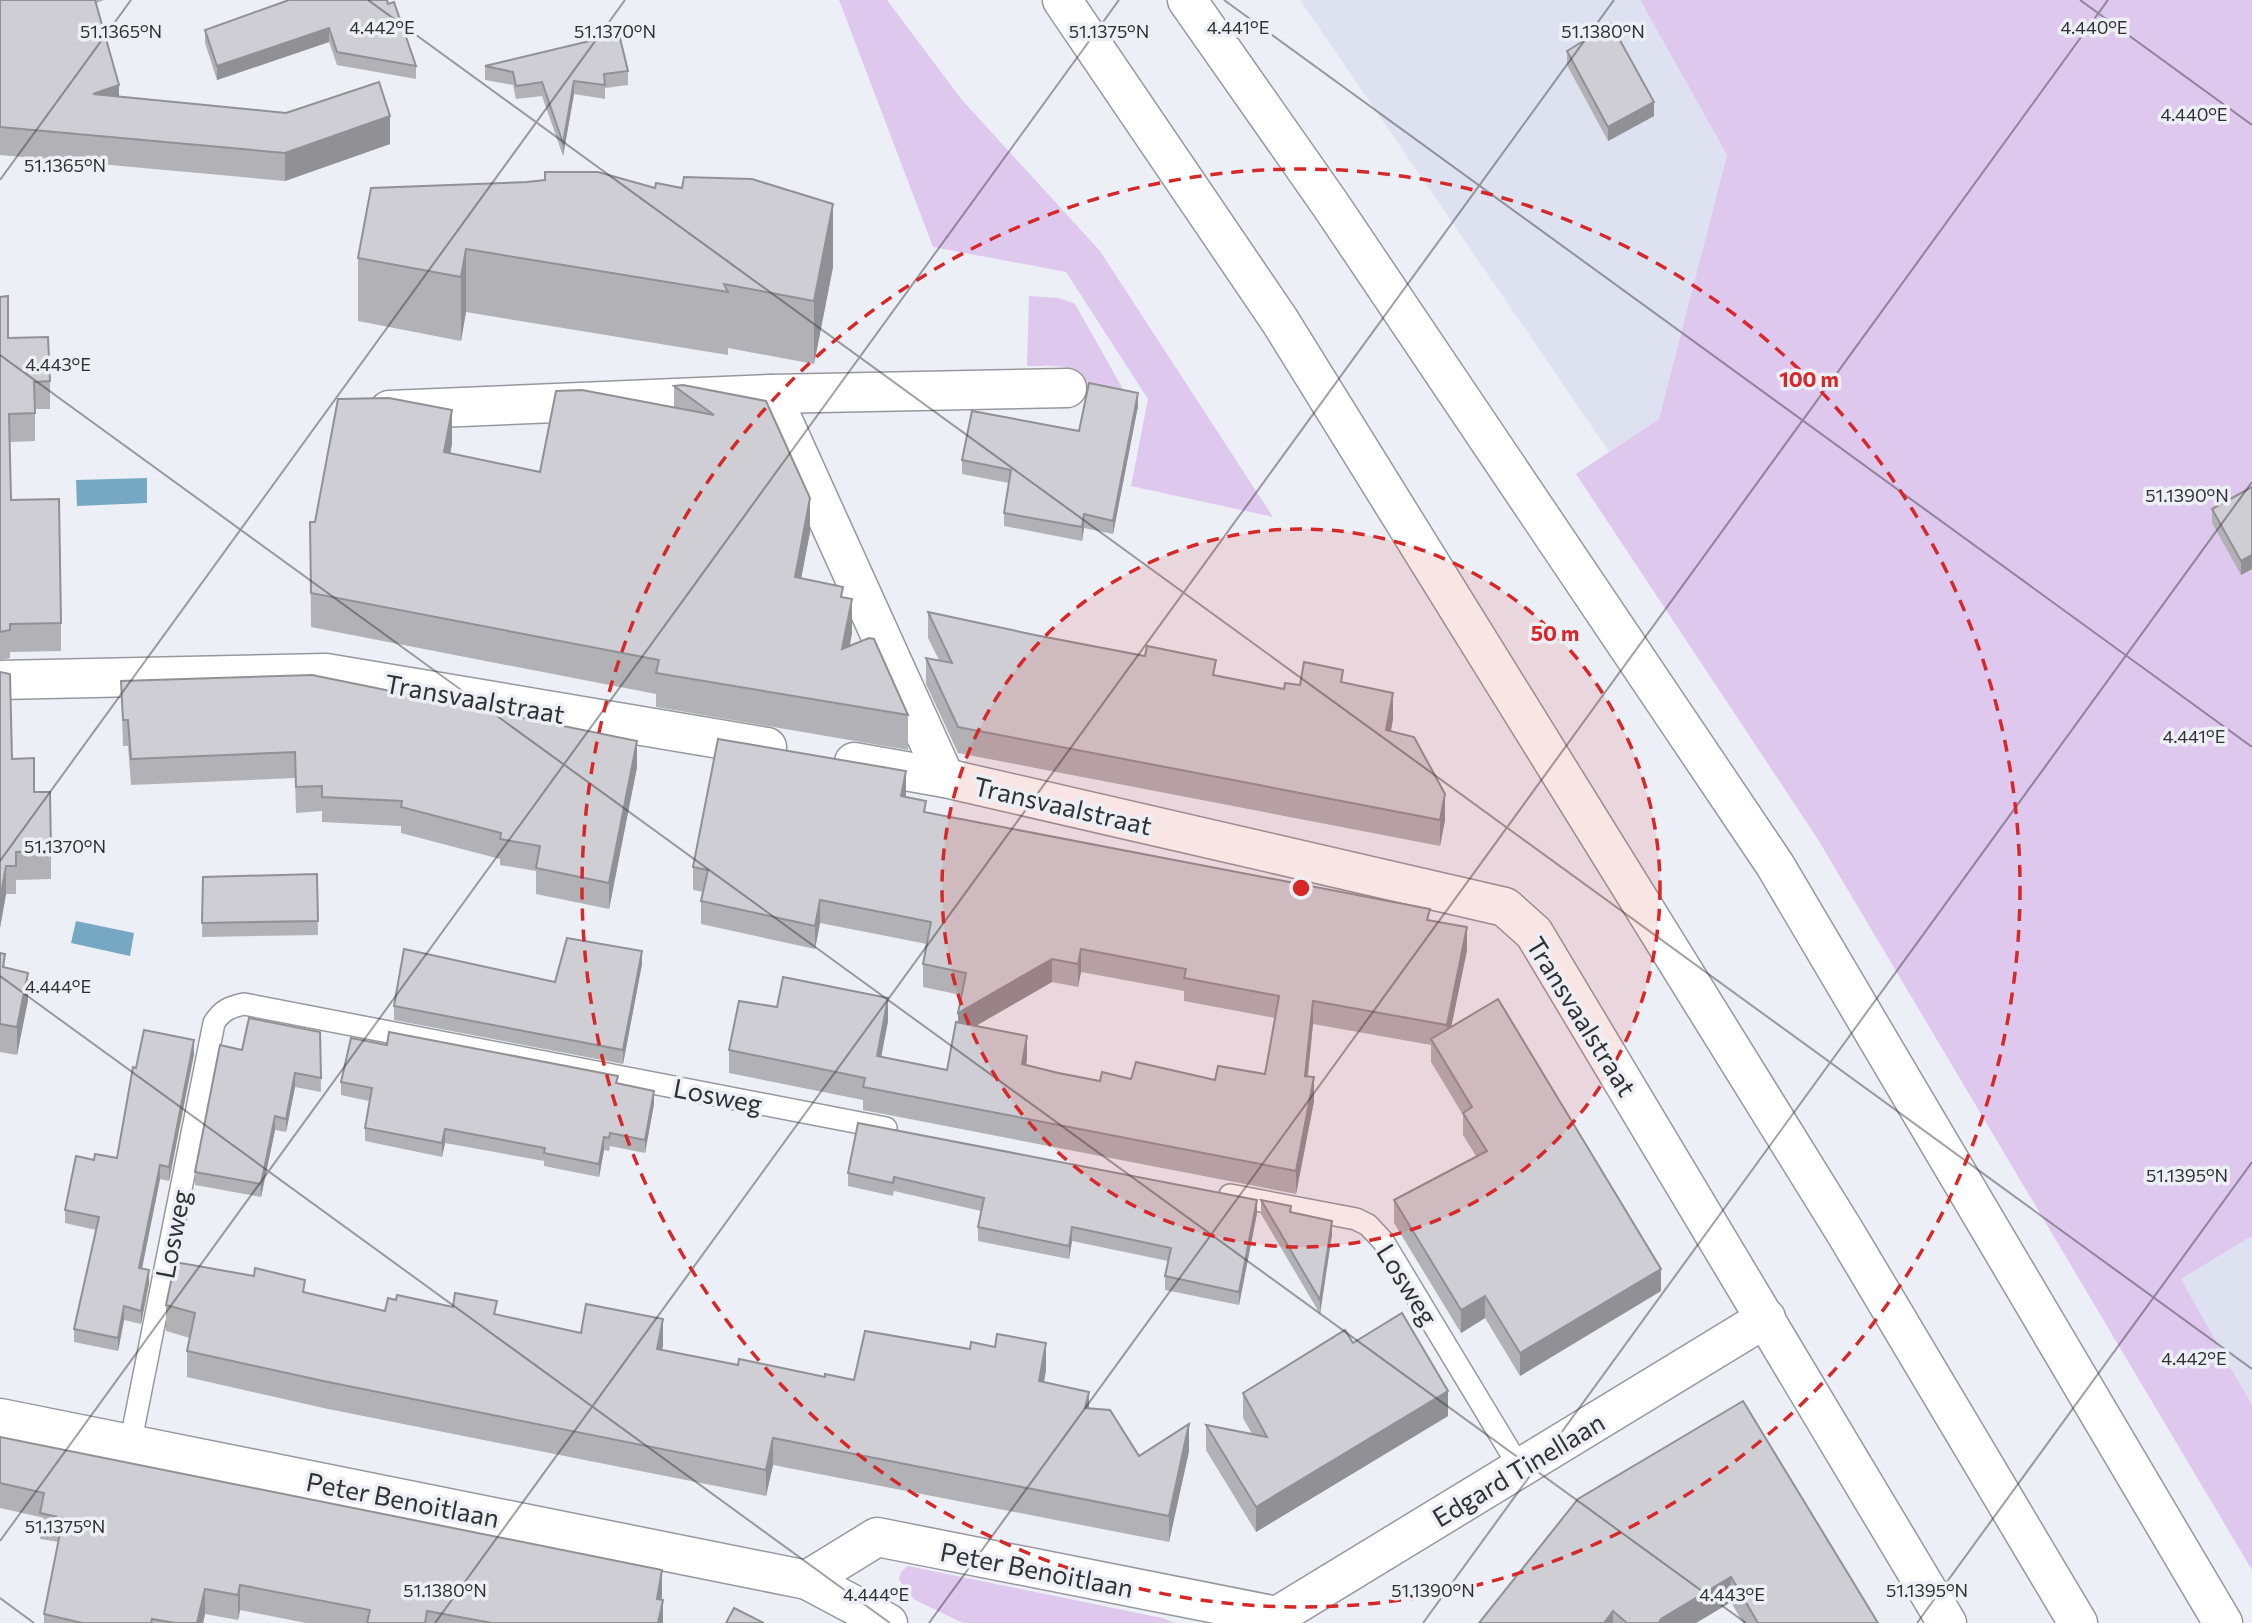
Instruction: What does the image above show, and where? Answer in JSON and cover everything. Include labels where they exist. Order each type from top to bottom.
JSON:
[{"type":"main road","points":[[1062,0],[1280,321],[1845,1232],[2078,1623]]},
{"type":"main road","points":[[1187,0],[1330,204],[1775,865],[2223,1623]]},
{"type":"main road","points":[[356,411],[771,394],[1067,387]]},
{"type":"main road","name":"Transvaalstraat","points":[[771,394],[945,778]]},
{"type":"main road","name":"Transvaalstraat","points":[[0,680],[326,673],[945,778],[1504,907],[1534,933],[1947,1623]]},
{"type":"main road","name":"Edgard Tinellaan","points":[[1275,1620],[1766,1318]]},
{"type":"main road","name":"Peter Benoitlaan","points":[[0,1418],[807,1580],[888,1623]]},
{"type":"main road","name":"Peter Benoitlaan","points":[[807,1580],[877,1537],[1275,1620]]},
{"type":"lane","name":"Losweg","points":[[130,1445],[214,1023],[221,1012],[231,1006],[244,1004],[903,1131]]},
{"type":"lane","name":"Losweg","points":[[1205,1190],[1356,1219],[1368,1225],[1383,1241],[1520,1468]]},
{"type":"shaded area","points":[[839,0],[887,0],[962,100],[1100,251],[1273,517],[1131,486],[1148,399],[1066,272],[933,247]]},
{"type":"shaded area","points":[[1300,0],[1640,0],[1727,155],[1659,419],[1610,453]]},
{"type":"shaded area","points":[[1640,0],[2252,0],[2252,1236],[2181,1279],[2252,1405],[2252,1570],[1817,838],[1576,474],[1659,419],[1727,155]]},
{"type":"shaded area","points":[[1029,296],[1059,298],[1075,304],[1124,391],[1089,396],[1077,376],[1065,367],[1027,366]]},
{"type":"shaded area","points":[[2252,1236],[2252,1405],[2181,1279]]},
{"type":"shaded area","points":[[908,1566],[1176,1623],[963,1623],[915,1600],[899,1579],[901,1572]]},
{"type":"water","points":[[147,478],[147,503],[77,506],[76,480]]},
{"type":"water","points":[[76,921],[134,933],[130,956],[71,943]]},
{"type":"building","points":[[0,0],[95,0],[119,85],[93,94],[286,113],[379,82],[390,116],[285,153],[0,127]]},
{"type":"building","points":[[289,0],[387,0],[388,4],[394,2],[416,66],[337,52],[329,28],[217,66],[205,30]]},
{"type":"building","points":[[1611,24],[1654,102],[1608,127],[1567,51]]},
{"type":"building","points":[[619,34],[628,71],[604,74],[605,85],[574,81],[563,143],[542,82],[516,86],[513,72],[485,66]]},
{"type":"building","points":[[545,172],[598,172],[655,188],[656,183],[682,188],[684,177],[752,179],[833,204],[814,301],[724,284],[728,292],[466,249],[461,277],[358,258],[371,188],[527,182],[545,180]]},
{"type":"building","points":[[8,296],[8,338],[48,337],[50,381],[34,382],[35,413],[9,414],[11,500],[59,499],[61,623],[10,624],[10,630],[0,632],[0,297]]},
{"type":"building","points":[[1089,383],[1138,393],[1113,521],[1084,514],[1082,527],[1004,513],[1011,470],[962,460],[972,411],[1079,431]]},
{"type":"building","points":[[683,385],[766,401],[810,498],[795,577],[843,587],[841,597],[852,599],[842,649],[869,638],[874,639],[908,715],[656,673],[659,660],[311,593],[310,522],[315,522],[338,399],[389,398],[452,410],[444,452],[540,472],[556,391],[582,390],[714,415],[674,386]]},
{"type":"building","points":[[2252,487],[2252,555],[2241,561],[2212,509]]},
{"type":"building","points":[[928,612],[1145,656],[1147,646],[1216,660],[1213,675],[1284,689],[1285,683],[1300,685],[1304,662],[1343,670],[1341,682],[1393,693],[1386,730],[1414,737],[1445,794],[1440,820],[958,727],[926,658],[952,663]]},
{"type":"building","points":[[0,672],[10,674],[12,759],[34,758],[34,792],[50,792],[51,851],[16,852],[16,866],[6,866],[0,900]]},
{"type":"building","points":[[312,675],[637,741],[609,883],[536,868],[540,846],[500,839],[501,833],[401,807],[402,801],[322,797],[322,786],[296,787],[295,752],[131,759],[128,720],[123,720],[121,681]]},
{"type":"building","points":[[718,739],[906,771],[901,796],[926,801],[924,812],[1430,909],[1427,920],[1467,927],[1447,1025],[1313,1001],[1305,1076],[1314,1077],[1296,1171],[863,1087],[865,1078],[729,1050],[739,1001],[777,1007],[783,977],[888,998],[877,1056],[947,1070],[956,1022],[1027,1036],[1022,1064],[1058,1073],[1100,1081],[1102,1072],[1131,1079],[1136,1062],[1215,1080],[1218,1066],[1265,1074],[1279,996],[1184,978],[1186,969],[1081,949],[1078,964],[1052,959],[958,1013],[966,973],[923,964],[931,922],[820,900],[815,926],[701,901],[708,870],[693,867]]},
{"type":"building","points":[[317,874],[318,921],[202,923],[203,877]]},
{"type":"building","points":[[567,938],[642,951],[623,1050],[394,1006],[404,949],[555,982]]},
{"type":"building","points":[[0,953],[5,954],[3,967],[28,973],[17,1027],[0,1024]]},
{"type":"building","points":[[1498,999],[1661,1269],[1520,1353],[1485,1296],[1461,1310],[1394,1200],[1487,1151],[1463,1113],[1472,1107],[1431,1039]]},
{"type":"building","points":[[249,1018],[320,1032],[321,1078],[295,1073],[286,1119],[275,1116],[261,1184],[195,1172],[220,1045],[242,1050]]},
{"type":"building","points":[[144,1030],[194,1040],[169,1167],[160,1165],[139,1268],[149,1270],[141,1311],[124,1306],[118,1338],[74,1329],[99,1217],[65,1210],[76,1156],[94,1160],[95,1154],[117,1158],[133,1067],[136,1068]]},
{"type":"building","points":[[389,1032],[618,1076],[616,1083],[654,1091],[645,1140],[610,1133],[609,1138],[604,1137],[599,1164],[544,1153],[545,1148],[445,1129],[442,1143],[365,1128],[372,1088],[341,1082],[351,1038],[387,1045]]},
{"type":"building","points":[[858,1123],[1257,1200],[1239,1292],[1165,1276],[1171,1248],[1072,1227],[1069,1246],[978,1227],[984,1198],[894,1177],[893,1183],[848,1173]]},
{"type":"building","points":[[1261,1200],[1291,1206],[1290,1212],[1332,1221],[1320,1300]]},
{"type":"building","points":[[175,1262],[254,1276],[255,1268],[305,1280],[303,1292],[385,1311],[388,1298],[396,1300],[397,1295],[453,1307],[455,1293],[497,1301],[494,1314],[581,1333],[586,1304],[663,1319],[657,1349],[738,1365],[739,1359],[825,1377],[825,1374],[854,1380],[865,1331],[970,1349],[971,1342],[995,1347],[997,1334],[1046,1343],[1039,1381],[1089,1392],[1085,1408],[1110,1410],[1139,1456],[1189,1424],[1169,1516],[773,1438],[766,1470],[187,1351],[195,1313],[166,1305]]},
{"type":"building","points":[[1402,1313],[1448,1391],[1256,1507],[1206,1425],[1267,1437],[1243,1393],[1345,1330],[1353,1343]]},
{"type":"building","points":[[1743,1401],[1878,1623],[1758,1623],[1731,1577],[1661,1619],[1659,1623],[1627,1623],[1613,1611],[1604,1623],[1479,1623],[1578,1499]]},
{"type":"building","points":[[0,1437],[662,1570],[657,1599],[663,1600],[658,1623],[492,1623],[427,1611],[425,1623],[367,1623],[370,1610],[240,1585],[238,1595],[205,1589],[197,1623],[152,1619],[151,1623],[82,1623],[44,1614],[63,1518],[40,1513],[44,1493],[0,1483]]},
{"type":"building","points":[[734,1608],[764,1623],[726,1623]]}]
